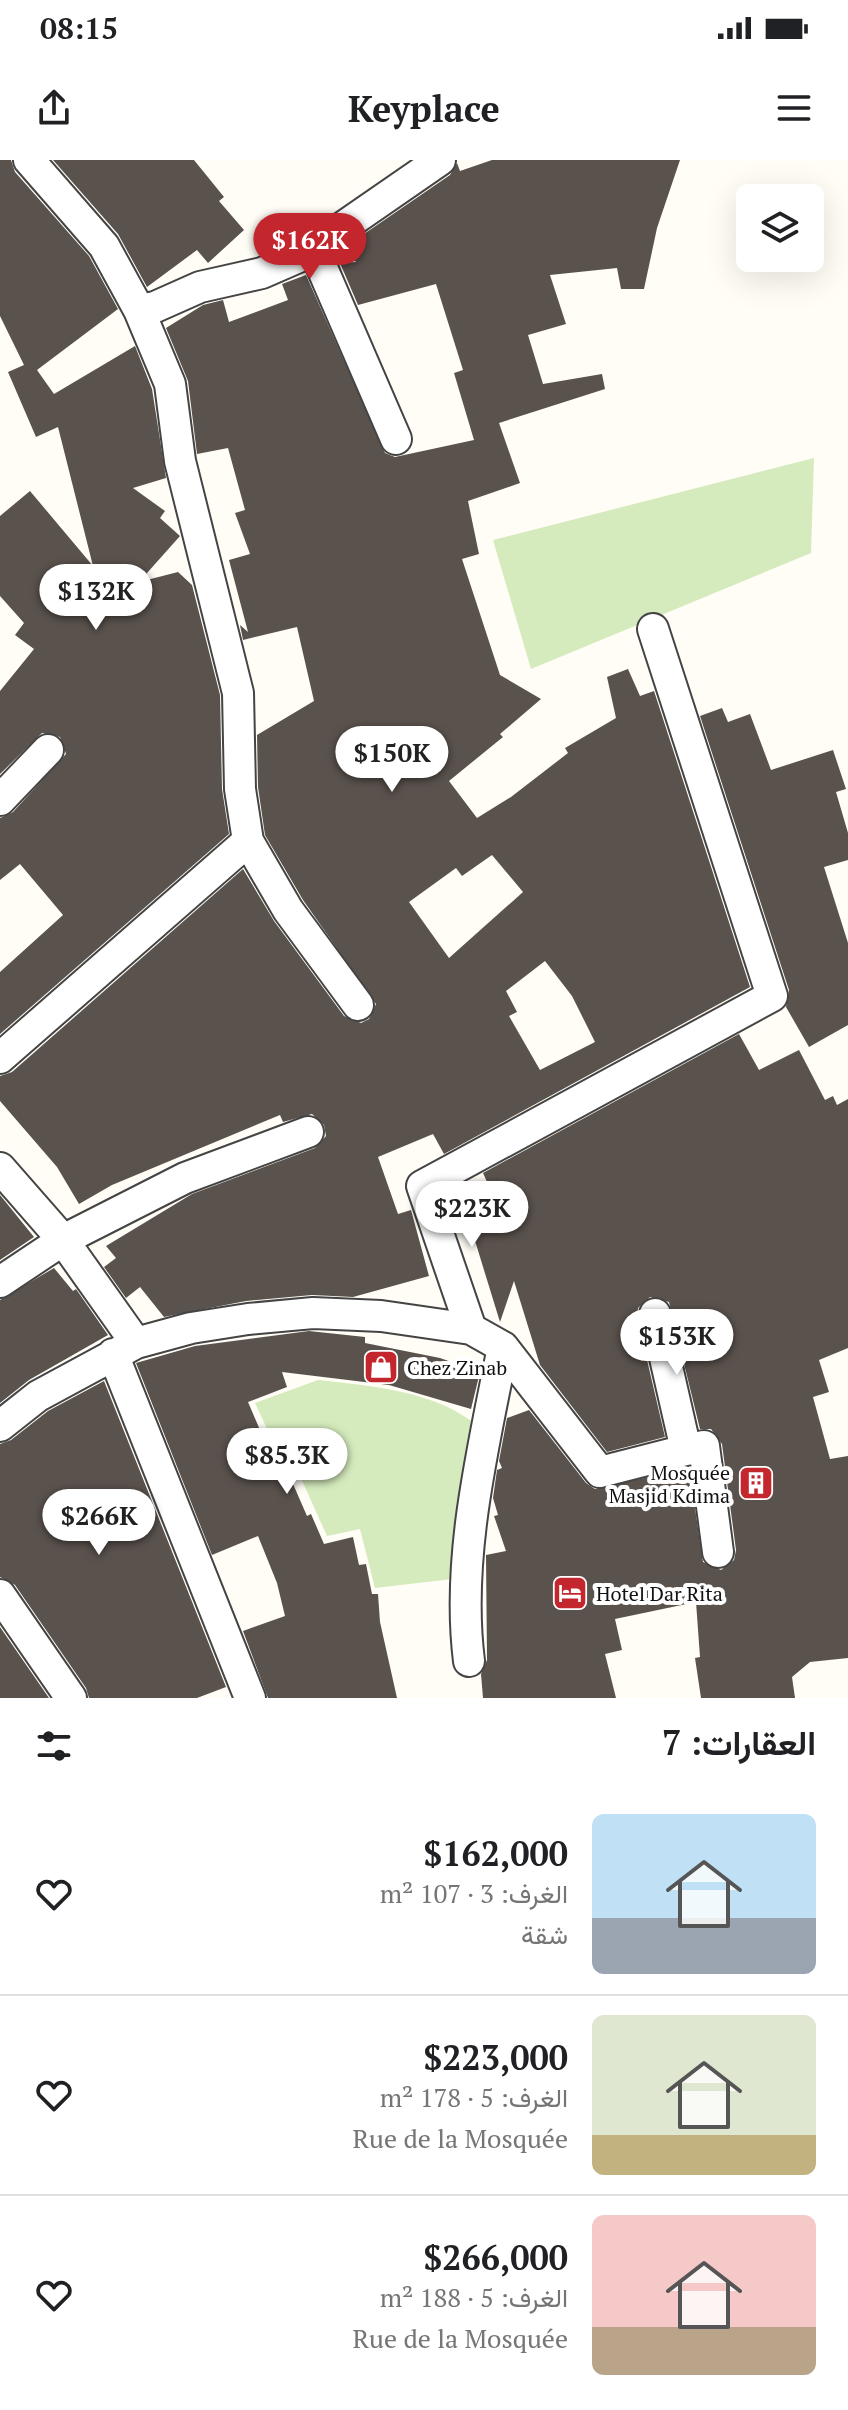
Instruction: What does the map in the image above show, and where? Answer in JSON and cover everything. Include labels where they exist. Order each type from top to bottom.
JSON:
[{"type":"street","points":[[29,160],[104,246],[139,310],[170,384],[180,461],[210,592],[238,693],[240,789],[248,841],[288,910],[358,1005]]},
{"type":"street","points":[[139,310],[155,307],[200,287],[262,273],[313,247],[435,162]]},
{"type":"street","points":[[313,247],[396,439]]},
{"type":"street","points":[[471,1329],[422,1186],[772,996],[653,629]]},
{"type":"street","points":[[0,800],[48,750]]},
{"type":"street","points":[[0,1058],[248,841]]},
{"type":"street","points":[[0,1282],[63,1240],[185,1178],[308,1132]]},
{"type":"street","points":[[0,1168],[63,1240],[124,1349],[250,1698]]},
{"type":"street","points":[[0,1426],[38,1396],[124,1349],[191,1328],[313,1313],[381,1316],[471,1329],[503,1347],[600,1472],[704,1446],[718,1552]]},
{"type":"street","points":[[655,1314],[686,1450]]},
{"type":"street","points":[[469,1661],[465,1601],[480,1463],[503,1347]]},
{"type":"street","points":[[0,1595],[71,1698]]},
{"type":"green space","points":[[814,458],[811,553],[531,669],[493,540]]},
{"type":"green space","points":[[318,1380],[382,1388],[424,1398],[444,1405],[479,1427],[461,1578],[375,1588],[360,1529],[327,1536],[290,1454],[280,1457],[255,1403]]},
{"type":"building","points":[[0,160],[11,160],[15,172],[89,256],[118,309],[37,370],[54,394],[135,346],[152,389],[166,478],[133,488],[165,511],[160,518],[180,536],[139,582],[178,572],[192,585],[220,695],[222,789],[229,834],[0,1034],[0,972],[63,915],[20,864],[0,880],[0,818],[13,812],[66,754],[60,737],[42,733],[0,774],[0,691],[34,649],[15,635],[24,623],[0,596],[0,516],[30,491],[93,566],[58,427],[36,437],[8,372],[24,365],[0,316]]},
{"type":"building","points":[[53,160],[194,160],[224,197],[219,201],[244,230],[208,263],[197,250],[147,287],[118,234]]},
{"type":"building","points":[[492,160],[680,160],[657,228],[644,289],[621,289],[617,268],[550,275],[566,324],[528,335],[543,384],[602,374],[605,389],[499,423],[520,483],[468,501],[479,554],[462,559],[500,675],[541,699],[500,734],[503,737],[449,781],[477,818],[511,797],[568,753],[565,748],[616,718],[607,677],[628,669],[640,696],[654,691],[750,987],[444,1154],[433,1134],[378,1157],[398,1214],[411,1210],[429,1276],[353,1297],[312,1295],[246,1301],[164,1317],[140,1287],[126,1298],[104,1267],[116,1258],[106,1246],[192,1194],[315,1148],[326,1136],[324,1125],[312,1114],[283,1122],[280,1115],[112,1185],[79,1204],[57,1167],[0,1101],[0,1076],[12,1072],[243,869],[274,921],[344,1016],[361,1023],[369,1019],[376,1004],[303,900],[265,835],[258,787],[257,735],[314,701],[297,627],[243,640],[240,625],[248,632],[229,560],[250,554],[235,513],[245,510],[228,448],[197,454],[188,381],[166,328],[203,305],[223,300],[229,322],[288,300],[282,284],[306,275],[385,453],[395,457],[474,440],[454,373],[463,370],[436,284],[358,305],[340,263],[356,262],[345,247],[450,175],[457,163],[460,171]],"holes":[[[492,855],[523,892],[449,958],[409,902],[456,868],[462,876]],[[545,961],[572,996],[595,1042],[540,1070],[509,1016],[517,1012],[506,991]]]},
{"type":"building","points":[[722,708],[728,722],[750,714],[771,770],[833,750],[846,789],[836,792],[848,833],[848,860],[824,867],[848,943],[848,1025],[809,1047],[786,1007],[789,990],[700,716]]},
{"type":"building","points":[[739,1034],[759,1070],[799,1050],[825,1100],[833,1096],[837,1105],[848,1099],[848,1348],[819,1360],[829,1392],[813,1397],[830,1459],[848,1456],[848,1658],[810,1662],[792,1677],[795,1698],[701,1698],[695,1658],[700,1657],[696,1602],[615,1619],[622,1650],[605,1654],[616,1698],[483,1698],[481,1674],[487,1660],[486,1555],[506,1551],[494,1516],[498,1515],[493,1498],[497,1470],[502,1468],[499,1461],[507,1418],[529,1410],[586,1483],[595,1489],[689,1468],[703,1562],[721,1570],[734,1560],[736,1550],[722,1444],[711,1429],[700,1429],[669,1302],[650,1297],[638,1308],[637,1317],[665,1437],[607,1452],[540,1365],[514,1281],[500,1322],[472,1231],[504,1220],[483,1173]]},
{"type":"building","points":[[0,1195],[34,1237],[0,1260]]},
{"type":"building","points":[[54,1268],[73,1291],[76,1289],[108,1335],[29,1380],[0,1403],[0,1300]]},
{"type":"building","points":[[309,1331],[365,1337],[365,1343],[440,1358],[480,1372],[471,1409],[389,1385],[282,1372],[287,1387],[248,1402],[275,1465],[283,1461],[307,1516],[311,1514],[324,1544],[353,1537],[359,1565],[366,1564],[372,1594],[378,1594],[380,1622],[397,1698],[268,1698],[243,1631],[285,1616],[277,1583],[258,1536],[212,1555],[136,1363],[195,1346]]},
{"type":"building","points":[[104,1381],[226,1687],[197,1698],[89,1698],[86,1688],[15,1585],[0,1577],[0,1444],[11,1440],[48,1411]]},
{"type":"building","points":[[0,1627],[49,1698],[0,1698]]},
{"type":"place","name":"Chez Zinab","points":[[381,1367]]},
{"type":"place","name":"Mosquée Masjid Kdima","points":[[756,1483]]},
{"type":"place","name":"Hotel Dar Rita","points":[[570,1593]]}]
